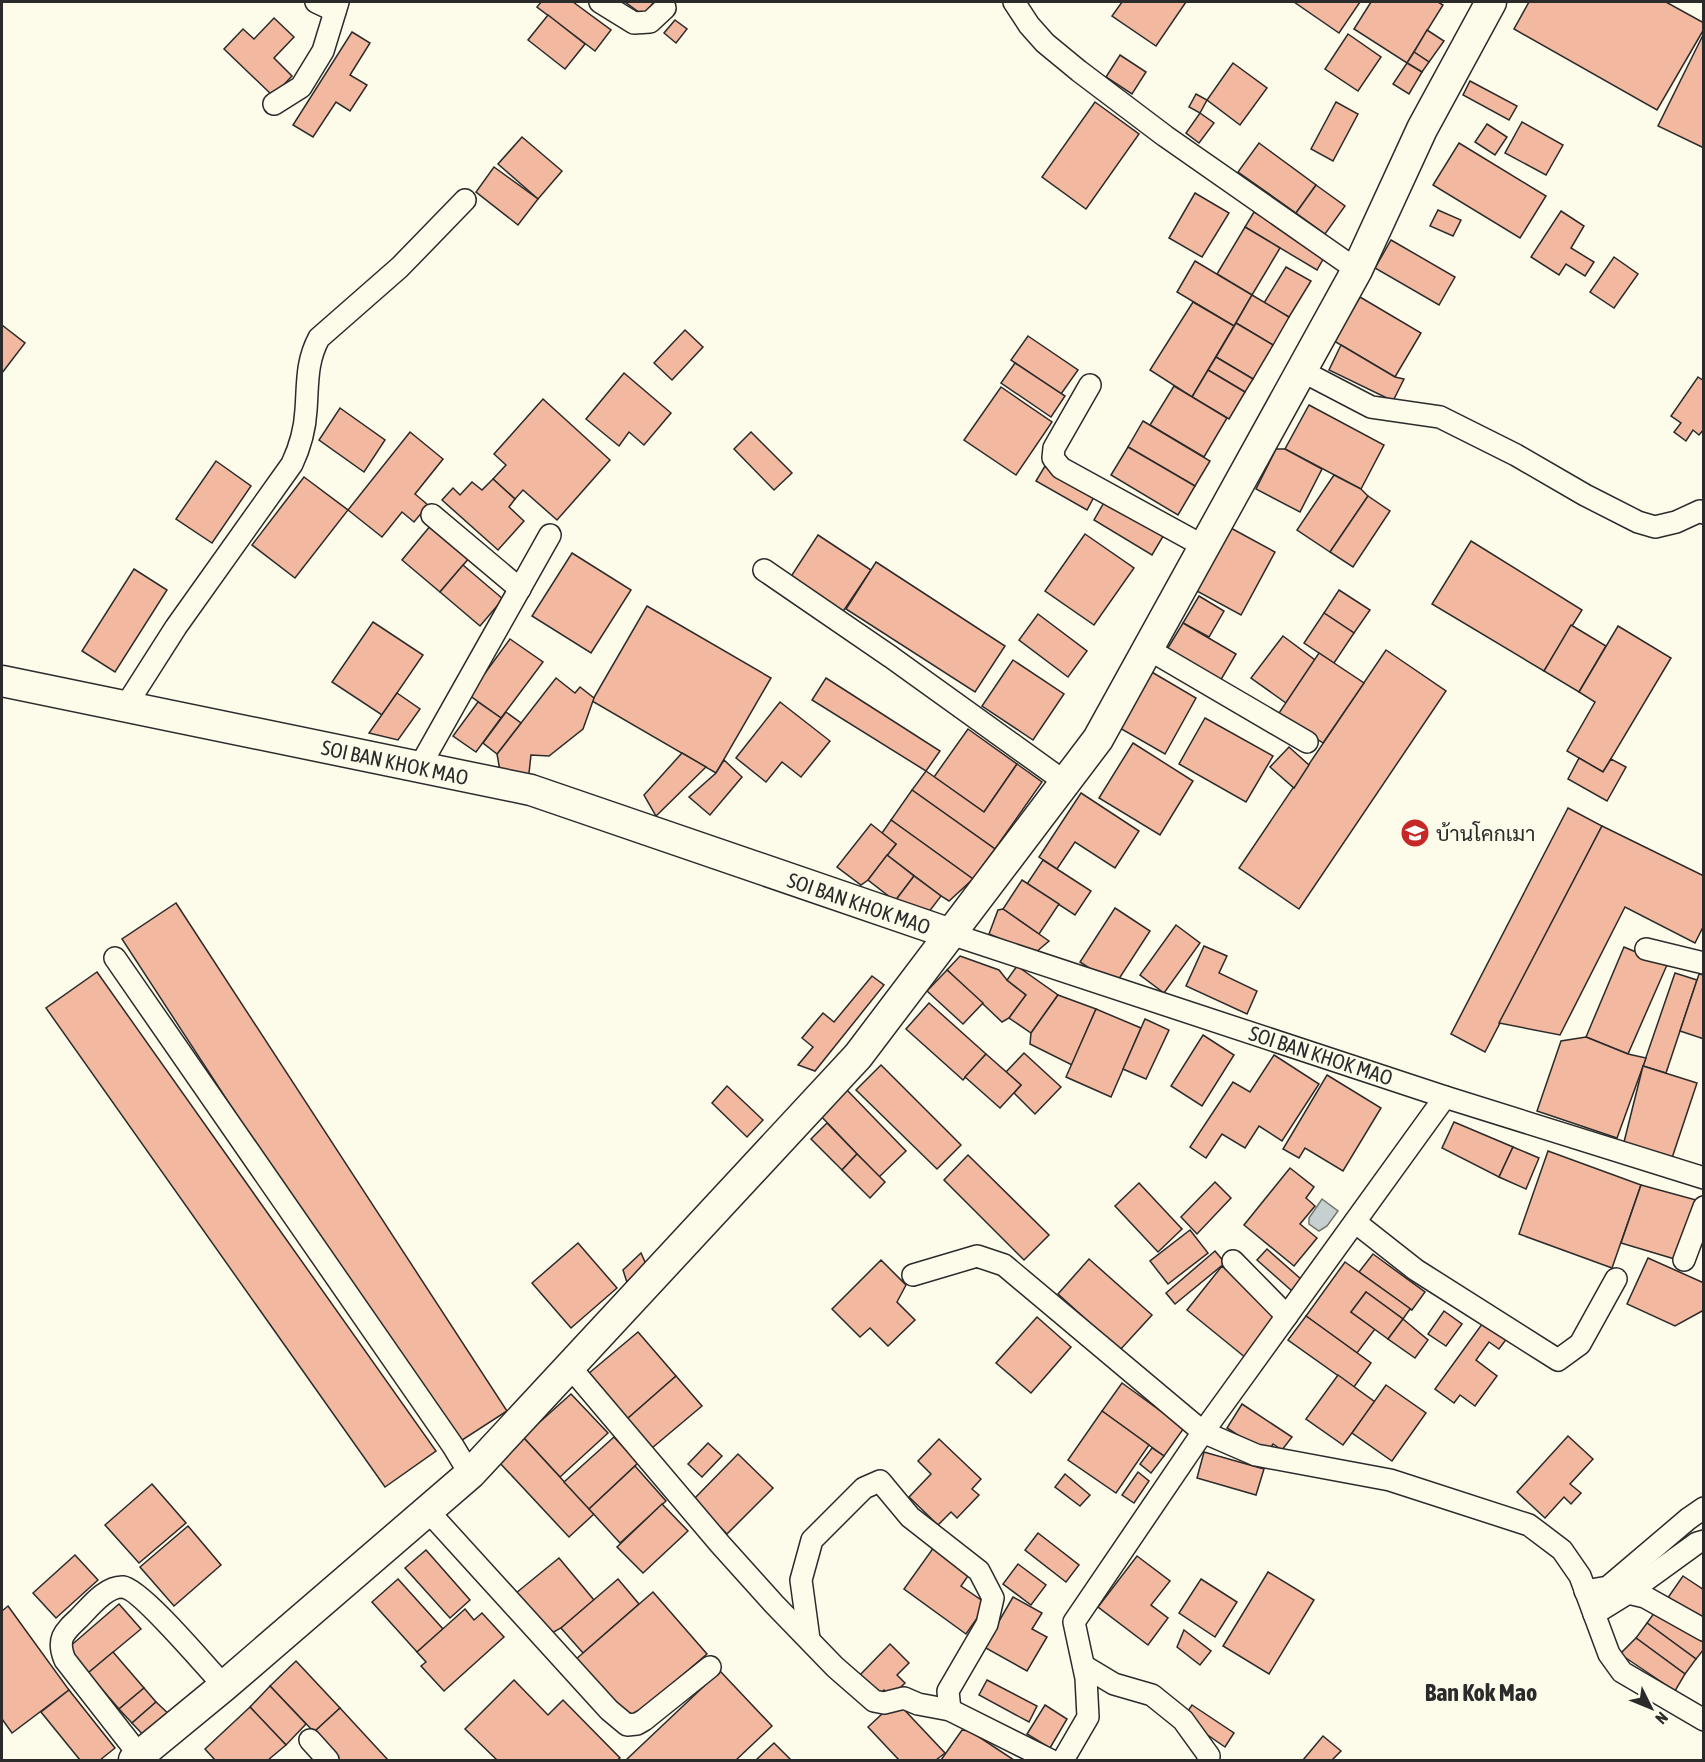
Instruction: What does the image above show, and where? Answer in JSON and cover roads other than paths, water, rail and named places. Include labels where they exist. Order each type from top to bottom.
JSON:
[{"type":"street","points":[[274,104],[301,87],[323,51],[337,6],[316,2]]},
{"type":"street","points":[[600,2],[634,23],[650,22],[665,8]]},
{"type":"street","points":[[1014,2],[1029,25],[1045,43],[1079,70],[1165,136],[1357,270]]},
{"type":"street","points":[[224,1686],[149,1605],[124,1587],[111,1589],[104,1594],[62,1636],[60,1650],[64,1660],[147,1756],[224,1686],[470,1474],[858,1056],[1098,739],[1357,270],[1422,129],[1491,2]]},
{"type":"street","points":[[124,707],[176,627],[292,464],[300,448],[303,432],[307,370],[319,338],[400,267],[465,200]]},
{"type":"street","points":[[1302,371],[1371,407],[1440,417],[1516,455],[1585,495],[1638,522],[1655,526],[1676,522],[1700,511],[1704,513]]},
{"type":"street","points":[[1090,385],[1054,448],[1053,458],[1061,468],[1205,547]]},
{"type":"street","points":[[432,515],[520,589]]},
{"type":"street","points":[[420,766],[550,535]]},
{"type":"street","points":[[764,570],[891,657],[1065,782]]},
{"type":"street","points":[[1148,649],[1307,742]]},
{"type":"street","name":"SOI BAN KHOK MAO","points":[[2,681],[531,790],[951,934],[1445,1097],[1704,1178]]},
{"type":"street","points":[[1646,949],[1704,963]]},
{"type":"street","points":[[115,958],[453,1446],[470,1474]]},
{"type":"street","points":[[1063,1761],[1088,1717],[1086,1678],[1074,1622],[1203,1432],[1445,1097]]},
{"type":"street","points":[[1684,1260],[1704,1207]]},
{"type":"street","points":[[1355,1222],[1416,1270],[1558,1360],[1580,1344],[1616,1279]]},
{"type":"street","points":[[913,1275],[978,1256],[1004,1265],[1203,1432],[1256,1455],[1390,1480],[1529,1525],[1562,1550],[1580,1576],[1609,1654],[1623,1672],[1704,1720]]},
{"type":"street","points":[[1233,1261],[1287,1316]]},
{"type":"street","points":[[570,1367],[720,1544],[835,1666],[874,1701],[884,1703],[904,1698],[918,1704],[950,1710],[1050,1761]]},
{"type":"street","points":[[809,1639],[801,1580],[812,1540],[864,1488],[880,1480],[910,1517],[979,1571],[993,1598],[987,1624],[948,1691],[950,1710]]},
{"type":"street","points":[[1585,1591],[1608,1587],[1688,1519],[1704,1509]]},
{"type":"street","points":[[428,1511],[609,1710],[627,1725],[637,1724],[644,1720],[710,1667]]},
{"type":"street","points":[[1594,1614],[1628,1593],[1697,1543],[1704,1541]]},
{"type":"street","points":[[1628,1593],[1645,1597],[1704,1630]]},
{"type":"street","points":[[1083,1666],[1114,1684],[1152,1695],[1183,1720],[1209,1756],[1208,1761]]},
{"type":"street","points":[[310,1740],[328,1761]]},
{"type":"place","name":"บ้านโคกเมา","points":[[1415,833]]},
{"type":"district","name":"Ban Kok Mao","points":[[1481,1692]]}]
